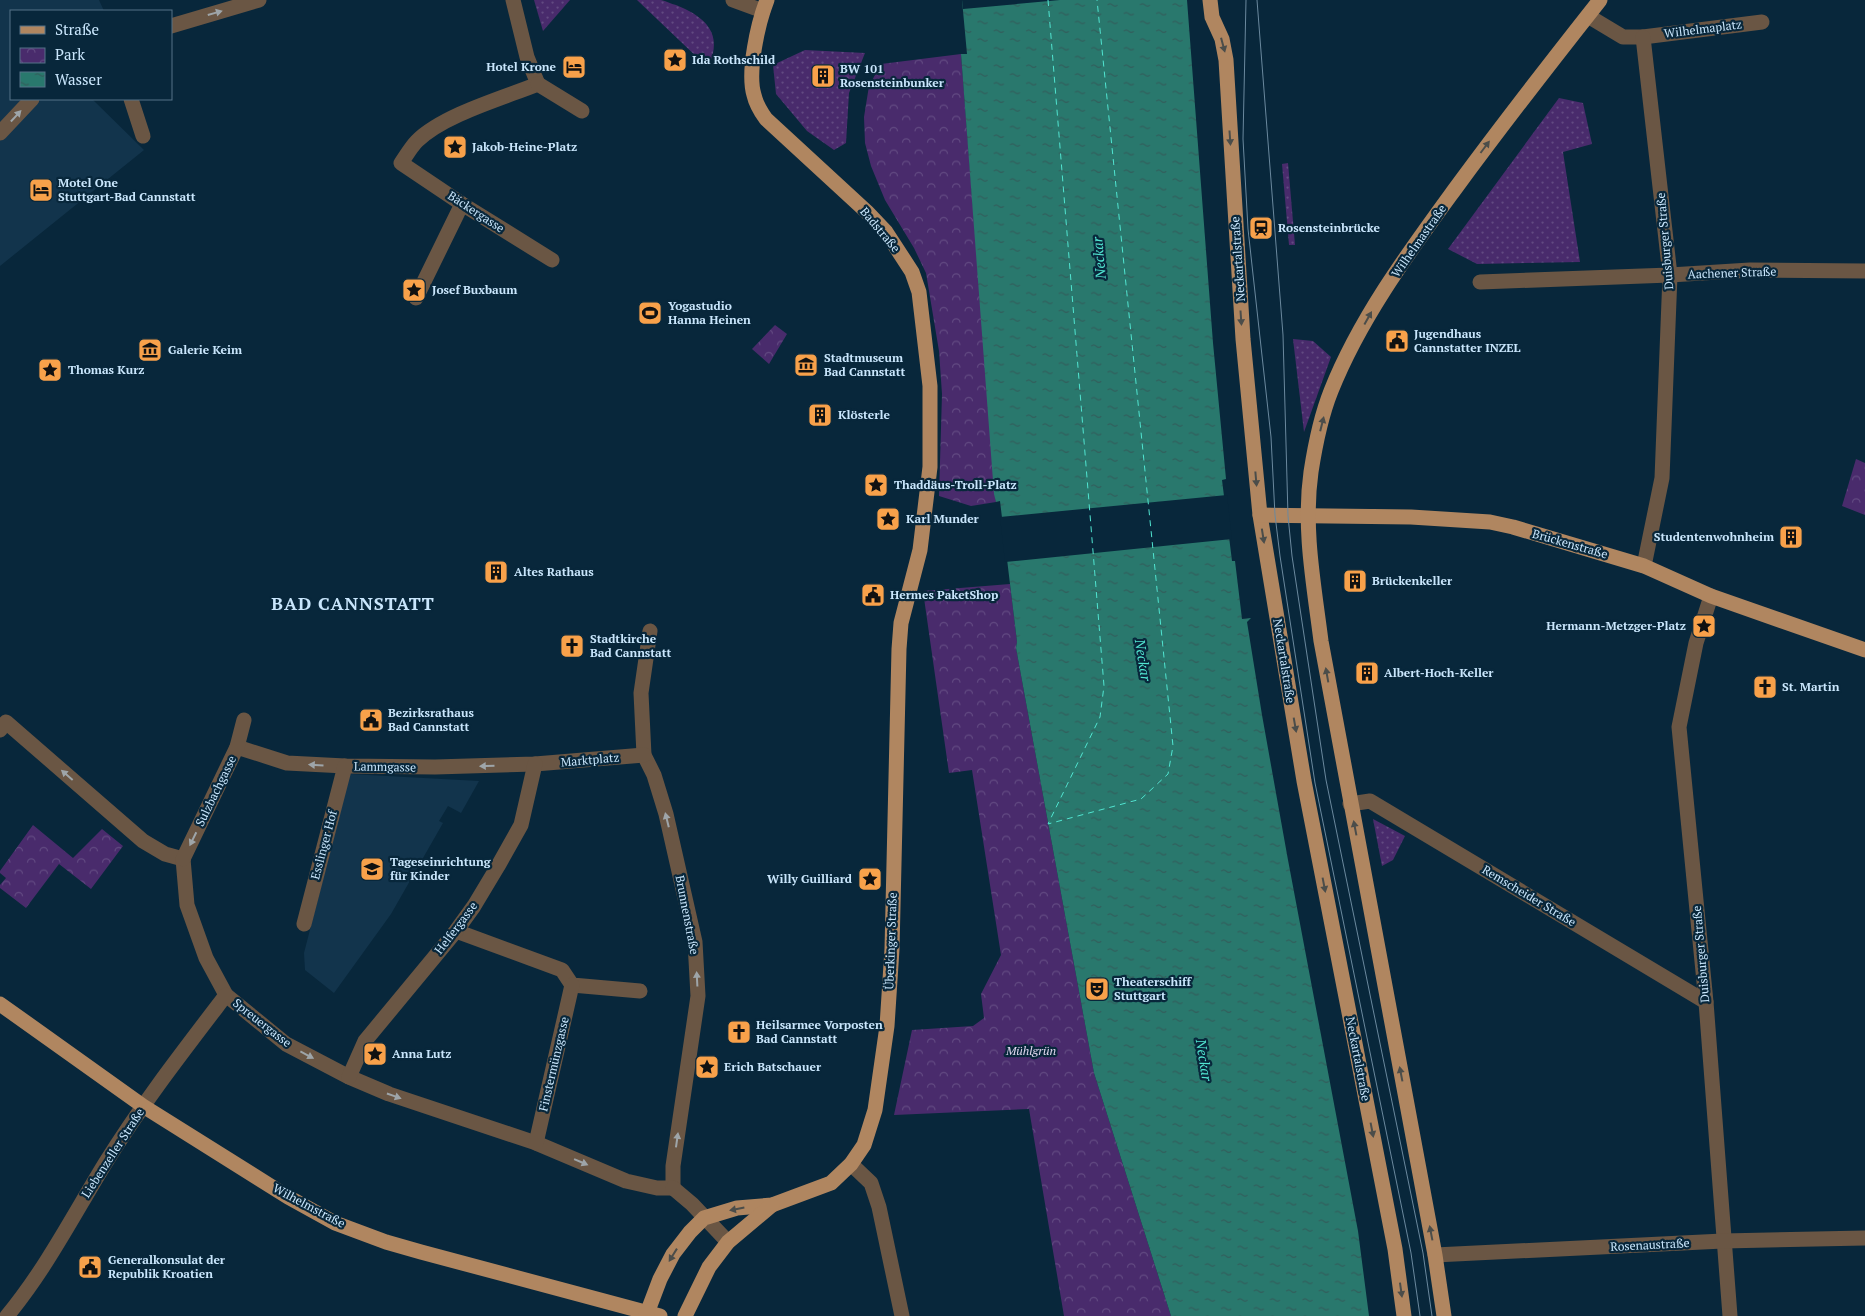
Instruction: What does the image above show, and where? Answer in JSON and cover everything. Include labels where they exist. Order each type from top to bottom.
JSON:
[{"type":"main road","name":"Wilhelmastraße","points":[[1308,515],[1311,472],[1320,427],[1330,393],[1353,345],[1379,298],[1419,238],[1488,144],[1600,0]]},
{"type":"main road","name":"Neckartalstraße","points":[[1211,1],[1212,17],[1222,39],[1226,60],[1243,339],[1260,515],[1304,781],[1395,1249],[1404,1316]]},
{"type":"main road","name":"Badstraße","points":[[763,4],[752,70],[753,94],[759,108],[780,133],[867,212],[886,232],[912,272],[919,292],[930,386],[930,467],[920,550]]},
{"type":"main road","name":"Brückenstraße","points":[[1260,515],[1411,517],[1490,522],[1545,536],[1644,566],[1710,596],[1865,650]]},
{"type":"main road","points":[[1308,515],[1309,555],[1321,641],[1435,1255],[1444,1316]]},
{"type":"main road","name":"Überkinger Straße","points":[[851,1164],[864,1144],[875,1110],[884,1052],[892,949],[899,649],[901,623],[920,550]]},
{"type":"main road","name":"Wilhelmstraße","points":[[0,1004],[143,1106],[288,1197],[335,1223],[386,1242],[651,1315]]},
{"type":"main road","points":[[651,1315],[660,1280],[673,1254],[704,1218],[737,1208],[772,1205],[831,1183],[851,1164]]},
{"type":"main road","points":[[686,1316],[710,1267],[728,1242],[772,1205]]},
{"type":"street","points":[[172,26],[260,0]]},
{"type":"street","points":[[514,0],[531,71],[538,84],[582,111]]},
{"type":"street","name":"Badstraße","points":[[733,0],[763,4]]},
{"type":"street","points":[[1588,16],[1623,37],[1644,37]]},
{"type":"street","name":"Wilhelmaplatz","points":[[1644,37],[1762,22]]},
{"type":"street","name":"Duisburger Straße","points":[[1644,37],[1670,275],[1662,478],[1644,566]]},
{"type":"street","name":"Bäckergasse","points":[[538,84],[454,117],[432,129],[416,142],[402,163],[462,204],[552,260]]},
{"type":"street","points":[[0,132],[31,100]]},
{"type":"street","points":[[131,100],[143,136]]},
{"type":"street","points":[[416,298],[462,204]]},
{"type":"street","name":"Aachener Straße","points":[[1480,282],[1750,270],[1865,271]]},
{"type":"street","name":"Duisburger Straße","points":[[1710,596],[1696,643],[1679,727],[1706,1002],[1730,1316]]},
{"type":"street","name":"Brunnenstraße","points":[[650,631],[641,693],[644,755],[654,776],[666,814],[695,942],[698,996],[673,1166],[673,1188]]},
{"type":"street","name":"Sulzbachgasse","points":[[183,859],[237,747],[244,720]]},
{"type":"street","points":[[3,726],[143,841],[165,854],[183,859]]},
{"type":"street","name":"Lammgasse","points":[[237,747],[287,763],[435,767],[535,764]]},
{"type":"street","name":"Marktplatz","points":[[535,764],[644,755]]},
{"type":"street","name":"Helfergasse","points":[[349,1077],[365,1041],[456,931],[488,882],[521,825],[535,764]]},
{"type":"street","name":"Esslinger Hof","points":[[304,924],[345,766]]},
{"type":"street","name":"Remscheider Straße","points":[[1350,804],[1370,801],[1706,1002]]},
{"type":"street","name":"Spreuergasse","points":[[183,859],[187,905],[206,958],[226,995],[286,1044],[349,1077],[389,1094],[536,1143],[626,1181],[657,1188],[673,1188]]},
{"type":"street","points":[[456,931],[562,970],[572,985],[640,991]]},
{"type":"street","name":"Finstermünzgasse","points":[[536,1143],[572,985]]},
{"type":"street","name":"Liebenzeller Straße","points":[[7,1316],[22,1298],[43,1266],[106,1162],[143,1106],[226,995]]},
{"type":"street","points":[[851,1164],[871,1183],[879,1207],[902,1316]]},
{"type":"street","points":[[673,1188],[692,1204],[728,1242]]},
{"type":"street","name":"Rosenaustraße","points":[[1435,1255],[1723,1241],[1865,1238]]},
{"type":"shaded area","points":[[0,0],[99,0],[104,10],[10,10],[10,100],[93,100],[144,150],[0,266]]},
{"type":"shaded area","name":"Tageseinrichtung für Kinder","points":[[350,774],[479,781],[461,813],[448,806],[439,821],[443,823],[391,914],[334,993],[305,970],[304,953]]},
{"type":"green space","points":[[534,0],[570,0],[543,31]]},
{"type":"green space","points":[[637,0],[663,0],[685,9],[701,19],[707,25],[714,40],[711,60],[706,63],[701,61]]},
{"type":"green space","points":[[805,50],[865,53],[849,93],[846,143],[834,150],[807,131],[776,94],[773,65]]},
{"type":"green space","points":[[961,54],[996,502],[971,506],[939,496],[942,394],[939,351],[926,273],[914,248],[885,200],[871,166],[865,143],[864,117],[869,86],[881,64]]},
{"type":"green space","points":[[1559,98],[1583,103],[1592,144],[1563,152],[1580,262],[1477,264],[1448,249]]},
{"type":"green space","points":[[1288,163],[1295,245],[1289,245],[1282,164]]},
{"type":"green space","points":[[775,325],[787,334],[769,364],[752,349]]},
{"type":"green space","points":[[1293,339],[1313,341],[1331,357],[1304,432]]},
{"type":"green space","points":[[1856,459],[1865,463],[1865,515],[1842,506]]},
{"type":"green space","name":"Mühlgrün","points":[[1010,584],[1017,642],[1016,648],[1094,1073],[1171,1316],[1064,1316],[1029,1109],[894,1115],[912,1030],[973,1026],[984,1018],[981,994],[1001,955],[972,770],[949,773],[923,591]]},
{"type":"green space","points":[[1373,819],[1405,836],[1393,860],[1382,866]]},
{"type":"green space","points":[[33,825],[73,858],[102,829],[123,846],[91,889],[59,864],[26,908],[0,888],[0,885],[6,878],[0,871]]},
{"type":"water","name":"Neckar","points":[[962,0],[1187,0],[1213,343],[1226,479],[1222,480],[1232,561],[1235,561],[1242,619],[1251,618],[1247,622],[1262,715],[1358,1231],[1369,1316],[1171,1316],[1094,1073],[1016,648],[1017,642],[1000,501],[996,502],[994,494],[961,54],[967,54]]},
{"type":"pier","points":[[962,0],[1060,0],[963,9]]},
{"type":"pier","points":[[1227,495],[1232,539],[1005,562],[1000,517]]},
{"type":"ferry route","points":[[1048,0],[1104,686],[1100,717],[1048,824],[1141,799],[1168,774],[1173,746],[1097,0]]},
{"type":"tram line","points":[[1246,0],[1243,139],[1248,229],[1271,437],[1275,515],[1280,556],[1315,783],[1411,1253],[1420,1316]]},
{"type":"tram line","points":[[1257,0],[1283,335],[1288,516],[1292,556],[1326,780],[1423,1253],[1432,1316]]},
{"type":"place","name":"Ida Rothschild","points":[[675,60]]},
{"type":"place","name":"Hotel Krone","points":[[574,67]]},
{"type":"place","name":"BW 101 Rosensteinbunker","points":[[823,76]]},
{"type":"place","name":"Jakob-Heine-Platz","points":[[455,147]]},
{"type":"place","name":"Motel One Stuttgart-Bad Cannstatt","points":[[41,190]]},
{"type":"place","name":"Rosensteinbrücke","points":[[1261,228]]},
{"type":"place","name":"Josef Buxbaum","points":[[414,290]]},
{"type":"place","name":"Yogastudio Hanna Heinen","points":[[650,313]]},
{"type":"place","name":"Jugendhaus Cannstatter INZEL","points":[[1397,341]]},
{"type":"place","name":"Galerie Keim","points":[[150,350]]},
{"type":"place","name":"Stadtmuseum Bad Cannstatt","points":[[806,365]]},
{"type":"place","name":"Thomas Kurz","points":[[50,370]]},
{"type":"place","name":"Klösterle","points":[[820,415]]},
{"type":"place","name":"Thaddäus-Troll-Platz","points":[[876,485]]},
{"type":"place","name":"Karl Munder","points":[[888,519]]},
{"type":"place","name":"Studentenwohnheim","points":[[1791,537]]},
{"type":"place","name":"Altes Rathaus","points":[[496,572]]},
{"type":"place","name":"Brückenkeller","points":[[1355,581]]},
{"type":"place","name":"Hermes PaketShop","points":[[873,595]]},
{"type":"place","name":"Hermann-Metzger-Platz","points":[[1704,626]]},
{"type":"place","name":"Stadtkirche Bad Cannstatt","points":[[572,646]]},
{"type":"place","name":"Albert-Hoch-Keller","points":[[1367,673]]},
{"type":"place","name":"St. Martin","points":[[1765,687]]},
{"type":"place","name":"Bezirksrathaus Bad Cannstatt","points":[[371,720]]},
{"type":"place","name":"Tageseinrichtung für Kinder","points":[[372,869]]},
{"type":"place","name":"Willy Guilliard","points":[[870,879]]},
{"type":"place","name":"Theaterschiff Stuttgart","points":[[1097,989]]},
{"type":"place","name":"Heilsarmee Vorposten Bad Cannstatt","points":[[739,1032]]},
{"type":"place","name":"Anna Lutz","points":[[375,1054]]},
{"type":"place","name":"Erich Batschauer","points":[[707,1067]]},
{"type":"place","name":"Generalkonsulat der Republik Kroatien","points":[[90,1267]]},
{"type":"district","name":"BAD CANNSTATT","points":[[353,604]]}]
